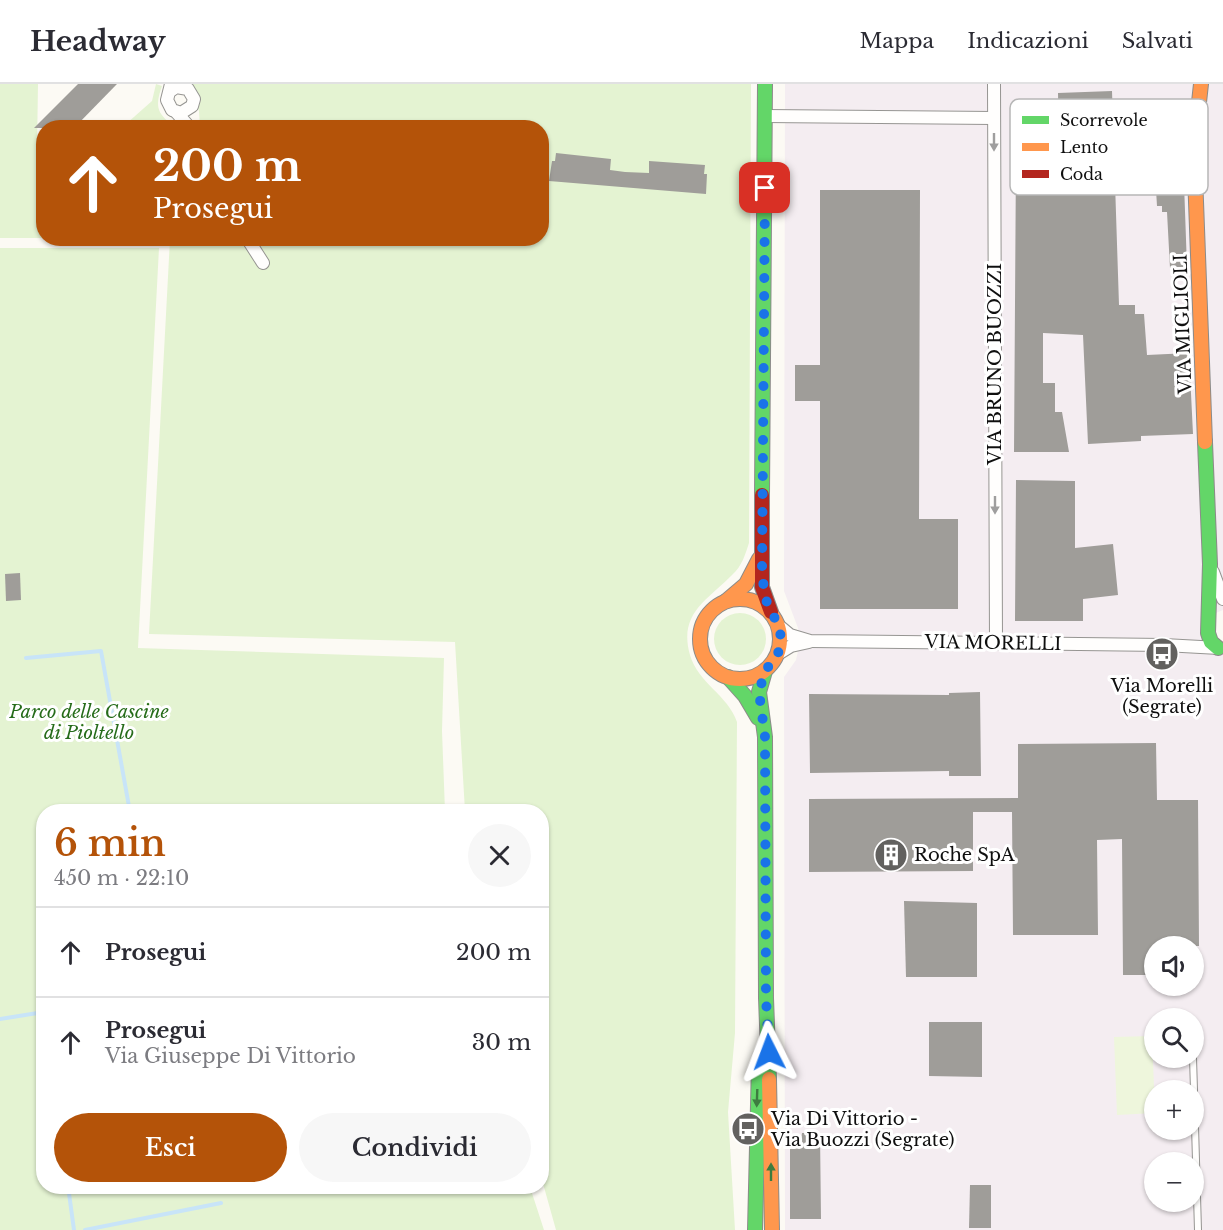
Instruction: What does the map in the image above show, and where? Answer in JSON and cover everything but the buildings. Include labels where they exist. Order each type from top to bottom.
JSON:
[{"type":"main road","points":[[765,84],[762,587],[781,637],[778,654],[765,671],[759,692],[765,737],[766,998],[770,1072],[772,1230]]},
{"type":"main road","name":"VIA MIGLIOLI","points":[[1200,99],[1202,84]]},
{"type":"main road","name":"VIA MIGLIOLI","points":[[1195,195],[1210,564],[1208,630]]},
{"type":"main road","points":[[763,548],[752,576],[738,592],[708,614],[700,638],[706,661],[718,673],[728,677],[750,678],[765,671]]},
{"type":"main road","points":[[726,601],[742,598],[753,600],[771,612]]},
{"type":"main road","points":[[1208,630],[1211,642],[1221,649]]},
{"type":"main road","points":[[728,677],[753,709],[765,737]]},
{"type":"main road","points":[[755,1230],[757,1096],[766,998]]},
{"type":"street","name":"VIA BRUNO BUOZZI","points":[[994,84],[996,644]]},
{"type":"street","points":[[184,120],[167,104],[170,88],[183,86],[194,99],[190,109],[191,120]]},
{"type":"street","points":[[177,113],[190,109]]},
{"type":"street","points":[[765,116],[994,118]]},
{"type":"street","points":[[252,246],[263,263]]},
{"type":"street","points":[[1210,564],[1223,599]]},
{"type":"street","name":"VIA MORELLI","points":[[1175,645],[1193,642],[1208,630],[1216,618],[1223,616]]},
{"type":"street","name":"VIA MORELLI","points":[[778,625],[790,635],[810,641]]},
{"type":"street","name":"VIA MORELLI","points":[[778,654],[791,646],[810,641],[1175,645],[1221,649]]},
{"type":"lane","points":[[1195,1140],[1198,1230]]},
{"type":"shaded area","points":[[785,84],[1223,84],[1223,610],[1206,617],[1223,654],[1223,1230],[785,1230],[784,677],[796,660],[800,642],[798,628],[784,591]]},
{"type":"green space","points":[[0,84],[38,84],[36,238],[0,238]]},
{"type":"green space","points":[[156,84],[162,86],[158,105],[166,120],[131,120],[152,101]]},
{"type":"green space","points":[[188,84],[751,84],[749,543],[738,568],[705,600],[692,618],[687,641],[694,665],[727,704],[737,722],[735,1033],[728,1112],[735,1230],[556,1230],[546,1194],[549,1194],[549,804],[465,804],[455,642],[149,634],[170,246],[549,246],[549,120],[200,120],[199,111]]},
{"type":"green space","name":"Parco delle Cascine di Pioltello","points":[[0,248],[159,248],[138,648],[444,658],[442,731],[445,804],[36,804],[36,1194],[532,1194],[544,1230],[0,1230]]},
{"type":"green space","points":[[735,613],[745,613],[754,617],[762,625],[766,639],[762,653],[754,661],[745,665],[735,665],[726,661],[718,653],[714,644],[714,634],[718,625],[726,617]]},
{"type":"green space","points":[[1144,1036],[1144,1068],[1153,1068],[1154,1080],[1144,1080],[1144,1114],[1117,1115],[1114,1037]]},
{"type":"waterway","points":[[26,658],[101,651],[129,804]]},
{"type":"waterway","points":[[0,1019],[36,1013]]},
{"type":"waterway","points":[[69,1194],[74,1230]]},
{"type":"waterway","points":[[85,1230],[221,1203]]},
{"type":"traffic: fast","points":[[762,495],[765,84]]},
{"type":"traffic: fast","points":[[1205,442],[1210,564],[1208,633],[1211,642],[1218,648]]},
{"type":"traffic: fast","points":[[765,671],[759,692],[765,737],[766,998],[769,1079]]},
{"type":"traffic: fast","points":[[728,677],[745,696],[758,718]]},
{"type":"traffic: fast","points":[[755,1230],[759,1063]]},
{"type":"traffic: slow","points":[[1199,99],[1201,84]]},
{"type":"traffic: slow","points":[[1196,195],[1205,442]]},
{"type":"traffic: slow","points":[[726,601],[746,584],[759,559]]},
{"type":"traffic: slow","points":[[732,599],[748,599],[769,610],[780,631],[780,639],[780,647],[769,668],[748,679],[732,679],[718,673],[706,661],[700,647],[700,631],[706,617],[718,605],[732,599]]},
{"type":"traffic: slow","points":[[769,1079],[772,1230]]},
{"type":"traffic: jam","points":[[762,495],[762,587],[771,612]]},
{"type":"place","name":"Via Morelli (Segrate)","points":[[1162,654]]},
{"type":"place","name":"Roche SpA","points":[[891,855]]},
{"type":"place","name":"Via Di Vittorio - Via Buozzi (Segrate)","points":[[748,1129]]},
{"type":"route","points":[[765,188],[762,587],[781,637],[778,654],[765,671],[759,692],[765,737],[766,998],[769,1052]]}]
